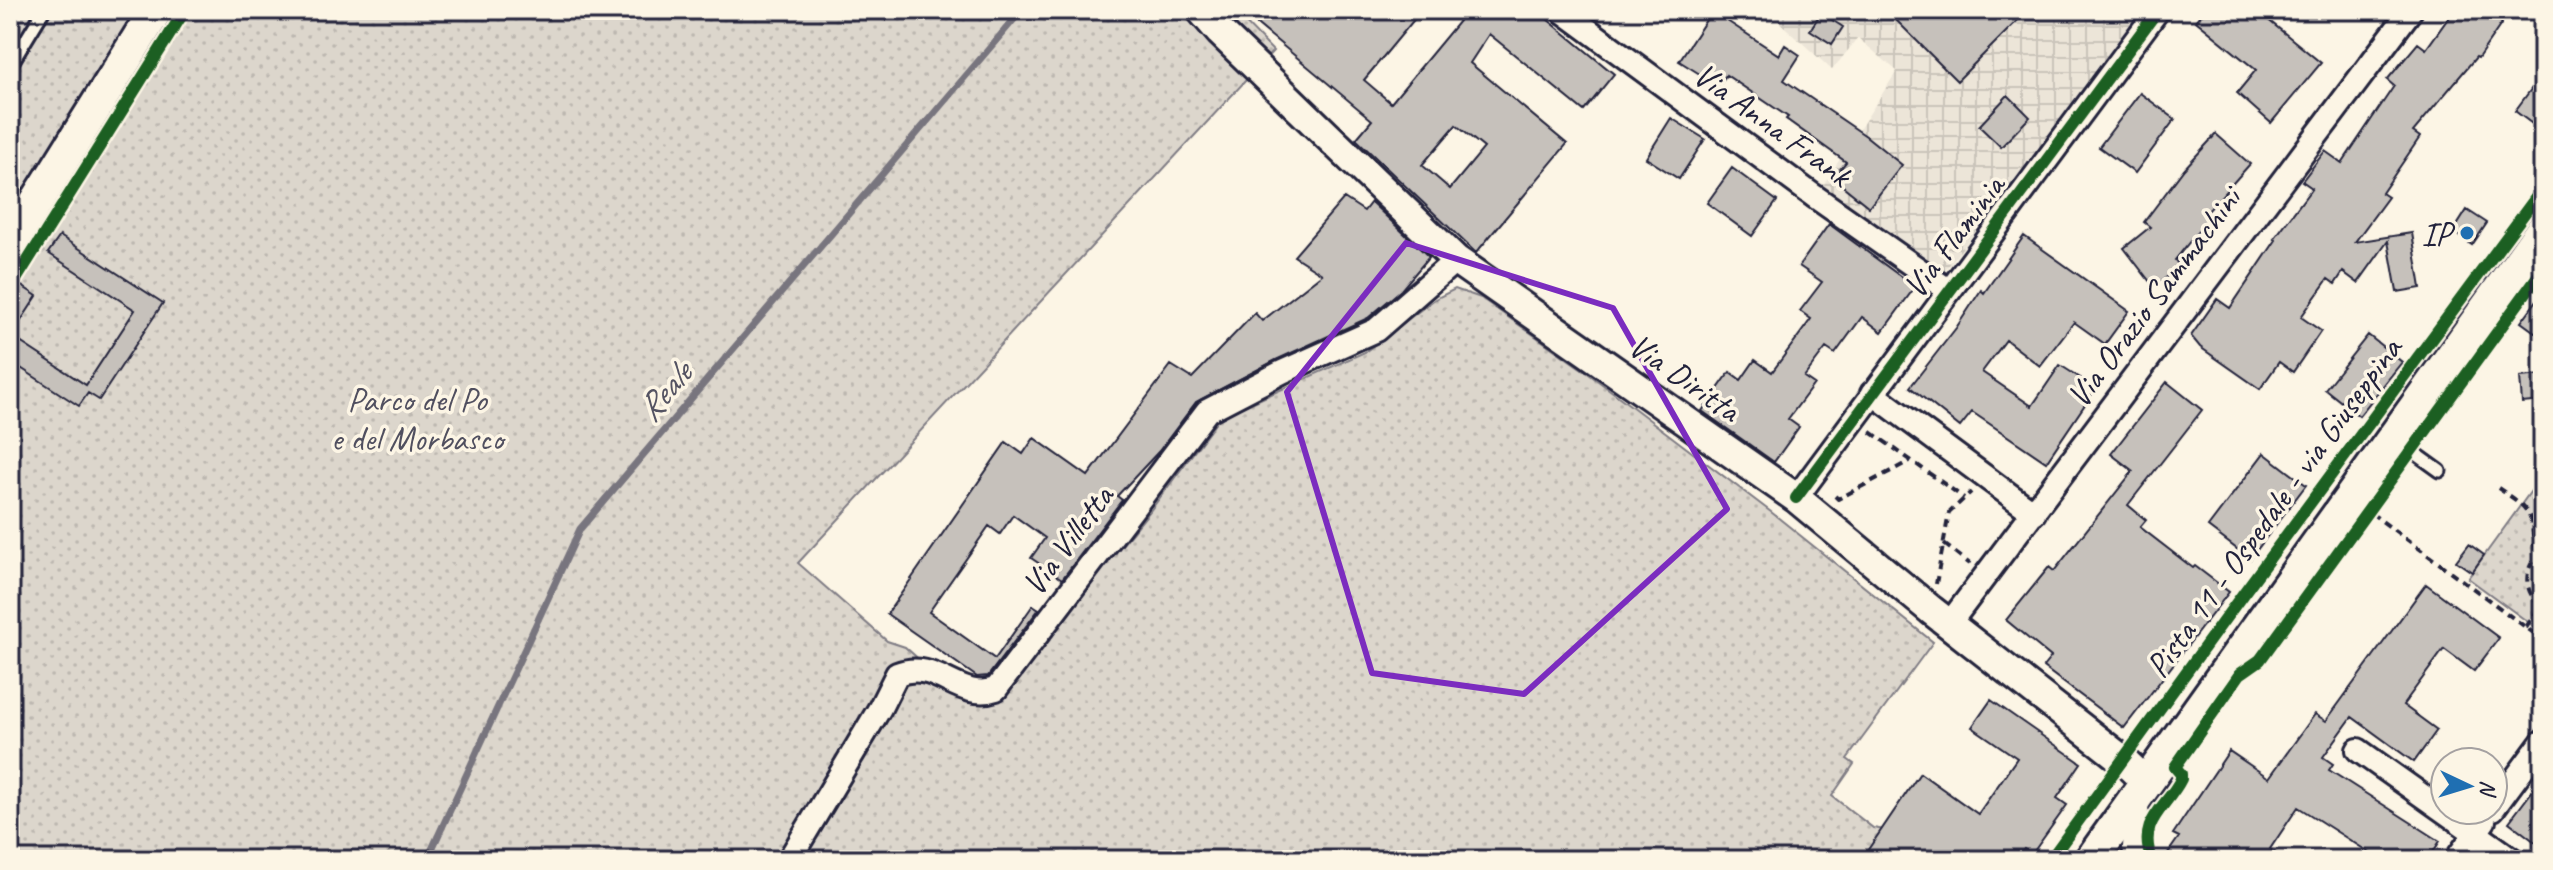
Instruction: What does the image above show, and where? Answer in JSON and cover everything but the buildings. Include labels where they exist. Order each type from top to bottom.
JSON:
[{"type":"main road","points":[[10,244],[156,10]]},
{"type":"main road","points":[[2091,860],[2543,229]]},
{"type":"street","name":"Via Diritta","points":[[1201,10],[1220,32],[1456,260],[1803,488],[1940,617],[2124,761],[2142,788]]},
{"type":"street","name":"Via Anna Frank","points":[[1561,10],[1948,290]]},
{"type":"street","name":"Via Flaminia","points":[[1803,488],[2158,10]]},
{"type":"street","name":"Via Orazio Sammachini","points":[[1940,617],[1986,576],[2411,10]]},
{"type":"street","name":"Via Villetta","points":[[789,860],[897,674],[909,669],[926,669],[977,692],[996,689],[1207,411],[1282,372],[1376,330],[1456,260]]},
{"type":"street","points":[[1872,393],[2034,513]]},
{"type":"street","points":[[2509,786],[2543,741]]},
{"type":"street","points":[[2358,750],[2513,860]]},
{"type":"street","points":[[2137,860],[2134,847],[2142,788]]},
{"type":"street","points":[[2456,860],[2480,826]]},
{"type":"lane","points":[[10,66],[44,10]]},
{"type":"lane","points":[[2393,438],[2440,471]]},
{"type":"path","points":[[1853,419],[1964,498]]},
{"type":"path","points":[[1803,488],[1838,499],[1910,461]]},
{"type":"path","points":[[1940,617],[1949,513],[1988,478]]},
{"type":"path","points":[[2498,488],[2522,504],[2528,514],[2532,543],[2541,553],[2528,571],[2527,581],[2528,591],[2542,607],[2526,627]]},
{"type":"path","points":[[2377,499],[2364,516],[2543,640]]},
{"type":"path","points":[[1944,544],[1986,576]]},
{"type":"highlighted area","points":[[1406,243],[1613,308],[1727,509],[1524,694],[1372,673],[1287,392]]},
{"type":"shaded area","points":[[1766,10],[2146,10],[1933,286],[1820,190],[1897,71],[1858,38],[1832,70]]},
{"type":"green space","name":"Parco del Po e del Morbasco","points":[[10,10],[1233,10],[1273,51],[798,563],[887,641],[905,647],[966,701],[985,702],[997,698],[1150,511],[1220,417],[1365,352],[1435,299],[1455,289],[1481,298],[1585,371],[1771,512],[1933,642],[1847,759],[1854,764],[1832,796],[1873,828],[1885,830],[1863,860],[10,860]]},
{"type":"green space","points":[[2531,491],[2543,500],[2543,633],[2468,578]]},
{"type":"waterway","name":"Reale","points":[[427,860],[580,529],[1022,10]]},
{"type":"cycle path","points":[[10,289],[185,10]]},
{"type":"cycle path","points":[[1796,498],[2158,10]]},
{"type":"cycle path","name":"Pista 11 - Ospedale - via Giuseppina","points":[[2050,860],[2543,188]]},
{"type":"cycle path","points":[[2152,860],[2148,847],[2150,825],[2181,779],[2175,767],[2240,674],[2260,660],[2543,269]]},
{"type":"place","name":"IP","points":[[2467,233]]}]
